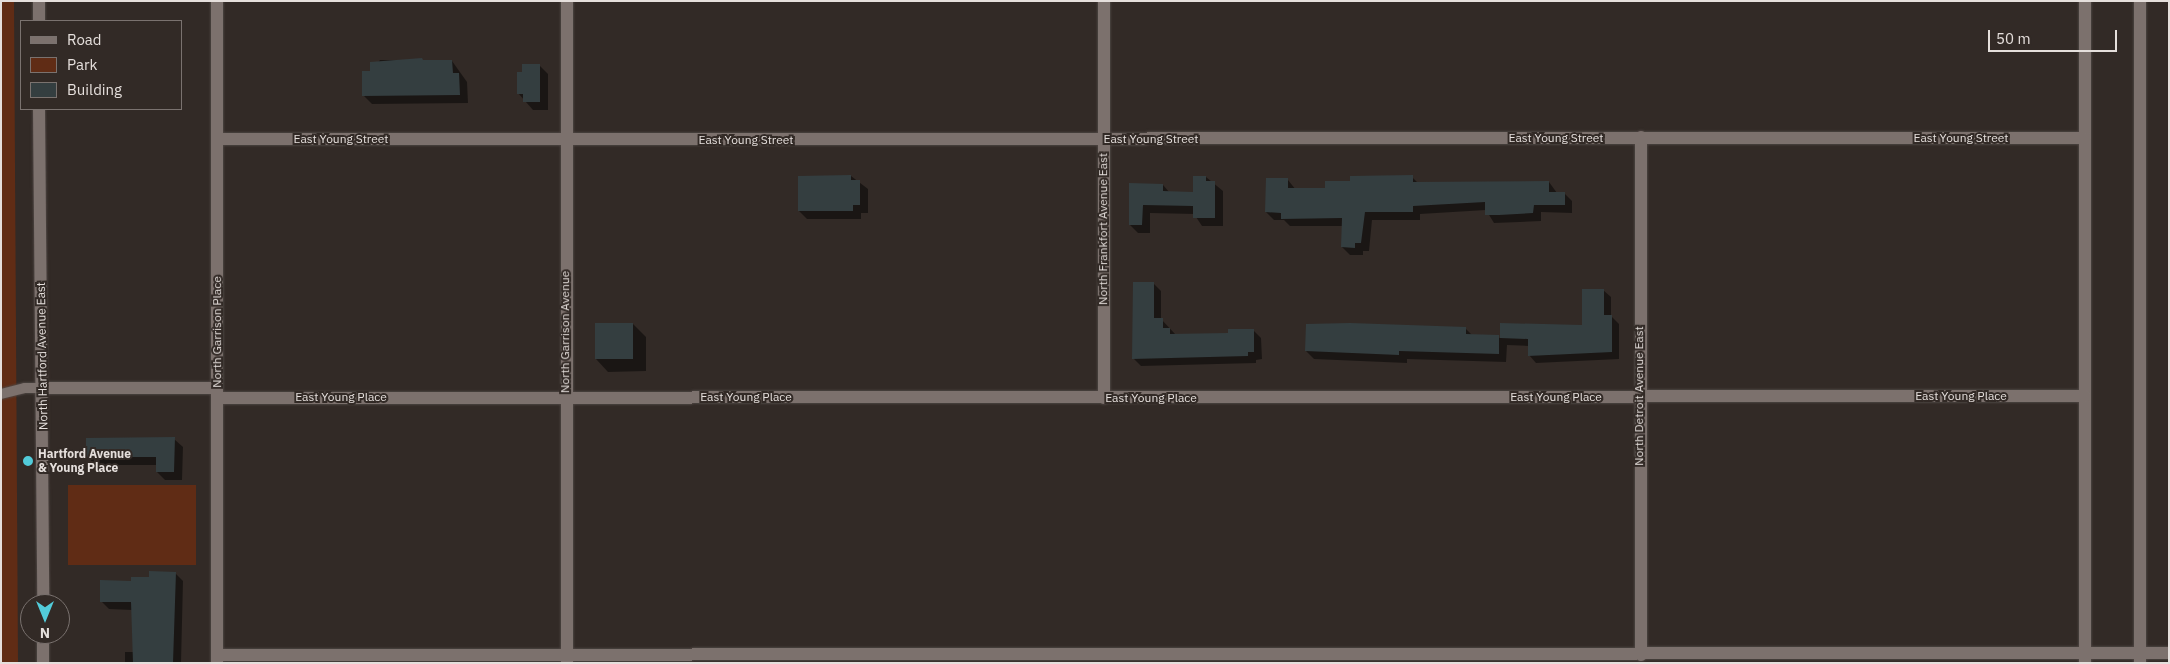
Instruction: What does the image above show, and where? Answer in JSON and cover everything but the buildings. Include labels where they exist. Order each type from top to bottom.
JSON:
[{"type":"street","points":[[38,1],[39,20]]},
{"type":"street","name":"North Garrison Place","points":[[217,1],[218,659]]},
{"type":"street","name":"North Garrison Avenue","points":[[567,1],[565,396],[567,659]]},
{"type":"street","name":"North Frankfort Avenue East","points":[[1104,1],[1104,398]]},
{"type":"street","points":[[2085,1],[2085,658]]},
{"type":"street","points":[[2140,1],[2140,658]]},
{"type":"street","name":"North Hartford Avenue East","points":[[39,110],[43,594]]},
{"type":"street","name":"East Young Street","points":[[217,139],[567,141],[1641,137],[2085,138]]},
{"type":"street","name":"North Detroit Avenue East","points":[[1641,137],[1639,397],[1641,655]]},
{"type":"street","name":"East Young Place","points":[[42,388],[217,393],[565,396],[1104,398],[2085,396]]},
{"type":"street","points":[[43,644],[43,663]]},
{"type":"street","points":[[218,659],[1103,659],[1641,655],[2140,658],[2169,653]]},
{"type":"lane","points":[[1,394],[25,388],[42,388]]},
{"type":"green space","points":[[1,1],[14,1],[18,663],[1,663]]},
{"type":"green space","points":[[68,485],[196,485],[196,565],[68,565]]},
{"type":"place","name":"Hartford Avenue & Young Place","points":[[28,461]]}]
